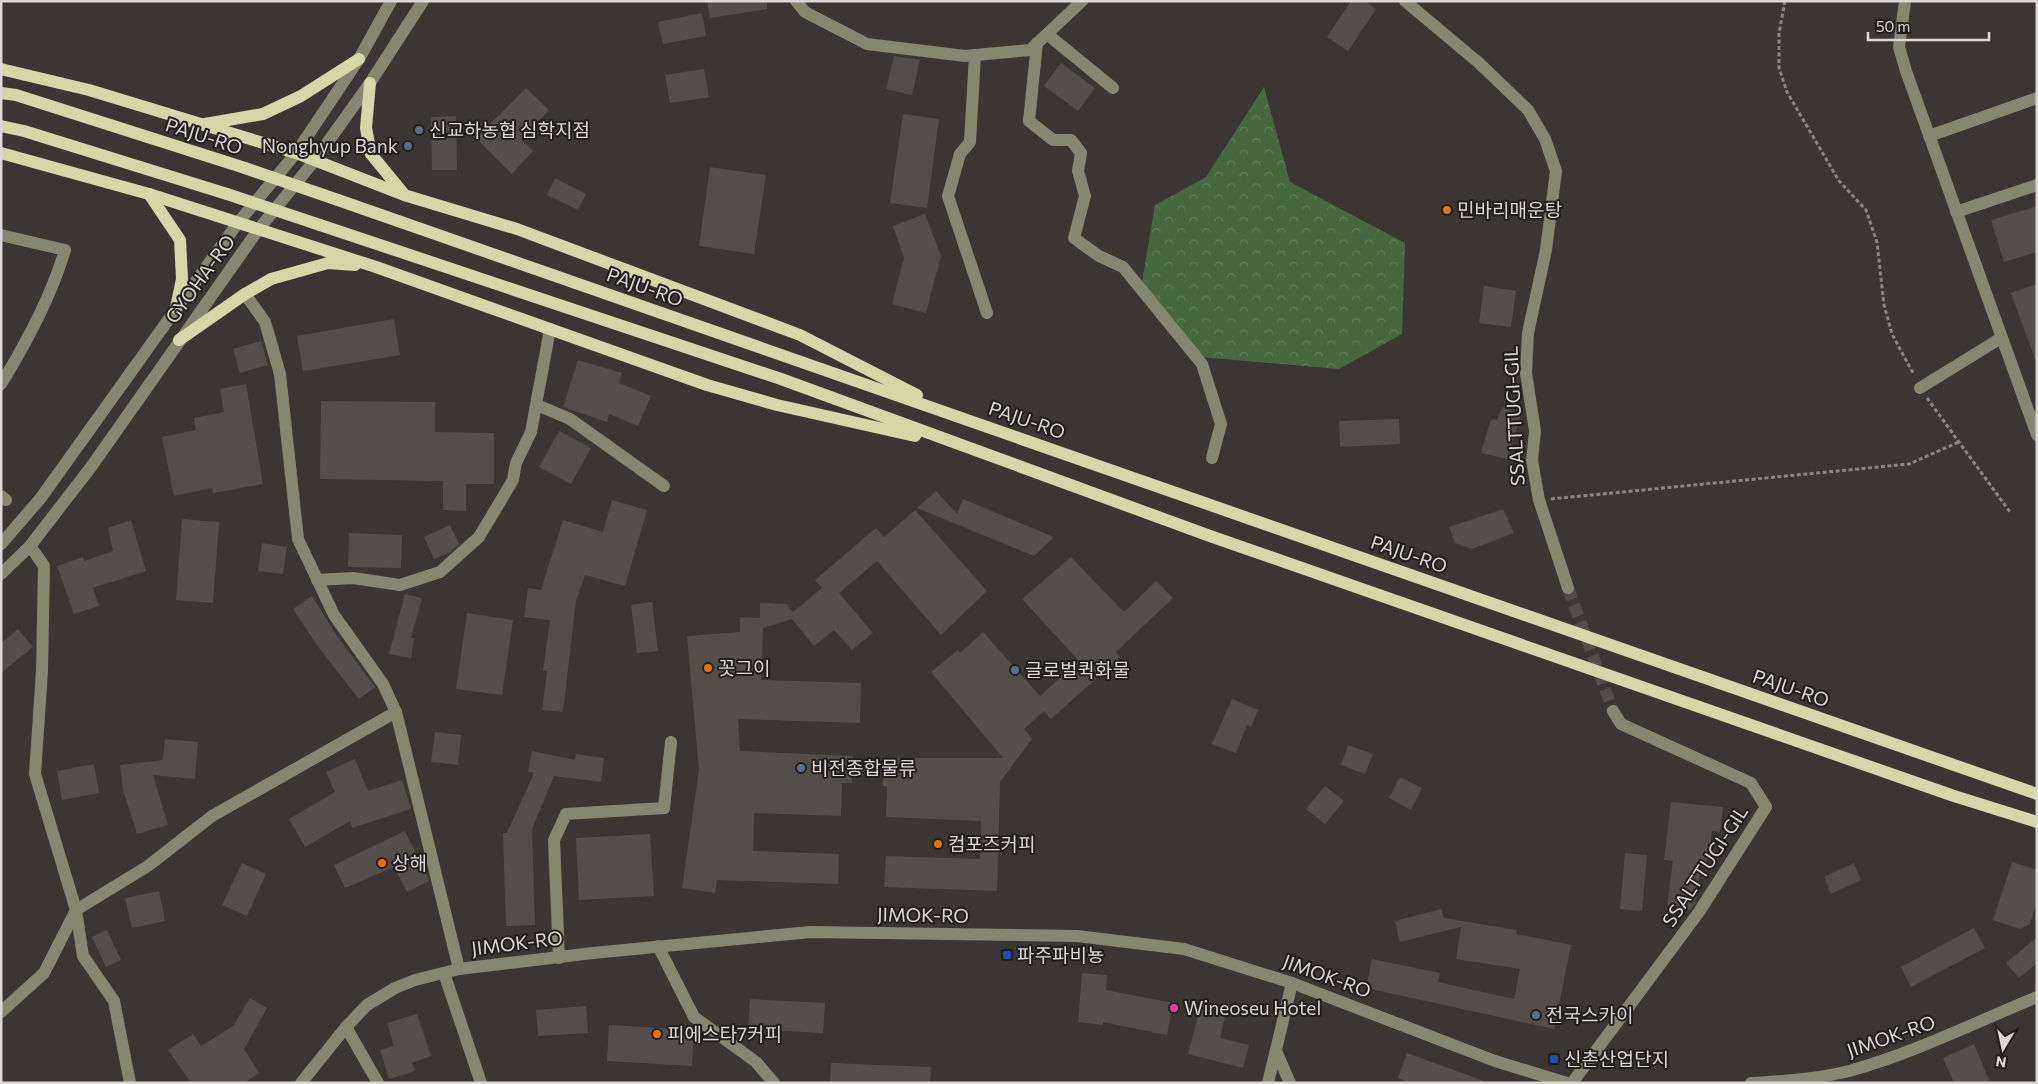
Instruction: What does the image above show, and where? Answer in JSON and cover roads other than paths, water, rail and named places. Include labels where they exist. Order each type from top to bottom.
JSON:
[{"type":"main road","points":[[204,125],[262,114],[301,96],[360,59]]},
{"type":"main road","points":[[1,69],[71,85],[296,153],[404,195],[517,229],[800,335],[957,415]]},
{"type":"main road","points":[[370,83],[366,128],[371,154],[404,195]]},
{"type":"main road","name":"PAJU-RO","points":[[1,93],[16,95],[245,168],[338,200],[2037,794]]},
{"type":"main road","points":[[1,126],[24,130],[228,194],[781,379],[1219,540],[1907,779],[2037,822]]},
{"type":"main road","points":[[1,153],[148,194],[376,267],[707,384],[777,405],[964,446]]},
{"type":"main road","points":[[148,194],[180,240],[182,279],[176,308]]},
{"type":"main road","points":[[179,340],[270,279],[328,263],[376,267]]},
{"type":"street","name":"GYOHA-RO","points":[[1,544],[40,499],[237,224],[296,153],[360,59],[391,1]]},
{"type":"street","name":"GYOHA-RO","points":[[1,574],[30,546],[91,468],[258,230],[315,160],[370,83],[422,1]]},
{"type":"street","points":[[796,1],[806,12],[867,44],[975,55],[1030,50],[1082,1]]},
{"type":"street","name":"SSALTTUGI-GIL","points":[[1405,1],[1479,62],[1528,110],[1545,139],[1556,171],[1546,250],[1528,333],[1526,373],[1536,431],[1532,460],[1538,500],[1568,588]]},
{"type":"street","points":[[1906,1],[1899,47],[1956,212],[2037,435]]},
{"type":"street","points":[[1042,38],[1113,88]]},
{"type":"street","points":[[1042,38],[1029,120],[1053,140],[1071,140],[1081,153],[1078,171],[1085,196],[1074,238],[1099,256],[1123,267],[1202,364],[1221,424],[1212,458]]},
{"type":"street","points":[[975,55],[970,142],[960,154],[948,196],[987,313]]},
{"type":"street","points":[[1929,136],[2037,98]]},
{"type":"street","points":[[1956,212],[2037,185]]},
{"type":"street","points":[[1,235],[65,250],[59,270],[41,310],[1,384]]},
{"type":"street","points":[[245,294],[264,322],[280,374],[298,539],[334,615],[383,684],[396,712],[459,970]]},
{"type":"street","points":[[317,580],[353,578],[400,584],[440,572],[479,537],[513,480],[516,464],[531,432],[538,405],[550,328]]},
{"type":"street","points":[[1920,388],[2001,338]]},
{"type":"street","points":[[538,405],[570,419],[664,486]]},
{"type":"street","points":[[30,546],[44,566],[42,672],[34,774],[76,910],[83,956],[114,1001],[130,1083]]},
{"type":"street","name":"SSALTTUGI-GIL","points":[[1572,1083],[1699,912],[1766,807],[1751,782],[1621,724],[1613,711]]},
{"type":"street","points":[[1,1012],[44,973],[76,910],[148,866],[212,816],[396,712]]},
{"type":"street","points":[[559,958],[554,840],[566,814],[664,808],[671,742]]},
{"type":"street","name":"JIMOK-RO","points":[[301,1083],[346,1027],[367,1005],[395,988],[444,973],[658,946],[810,932],[1077,936],[1184,949],[1292,983],[1495,1061],[1567,1083]]},
{"type":"street","points":[[658,946],[694,1017],[756,1062],[774,1083]]},
{"type":"street","points":[[444,973],[481,1083]]},
{"type":"street","points":[[1268,1083],[1292,983]]},
{"type":"street","name":"JIMOK-RO","points":[[1751,1083],[1794,1080],[1847,1071],[1896,1056],[1958,1032],[2037,997]]},
{"type":"street","points":[[346,1027],[378,1083]]},
{"type":"street","points":[[1276,1051],[1290,1083]]},
{"type":"tunnel","points":[[1568,588],[1613,711]]},
{"type":"place","name":"신교하농협 심학지점","points":[[419,130]]},
{"type":"place","name":"Nonghyup Bank","points":[[408,146]]},
{"type":"place","name":"민바리매운탕","points":[[1447,210]]},
{"type":"place","name":"꼿그이","points":[[708,668]]},
{"type":"place","name":"글로벌퀵화물","points":[[1015,670]]},
{"type":"place","name":"비전종합물류","points":[[801,768]]},
{"type":"place","name":"컴포즈커피","points":[[938,844]]},
{"type":"place","name":"상해","points":[[382,863]]},
{"type":"place","name":"파주파비뇽","points":[[1007,955]]},
{"type":"place","name":"Wineoseu Hotel","points":[[1174,1008]]},
{"type":"place","name":"전국스카이","points":[[1536,1015]]},
{"type":"place","name":"피에스타7커피","points":[[657,1034]]},
{"type":"place","name":"신촌산업단지","points":[[1554,1059]]}]
